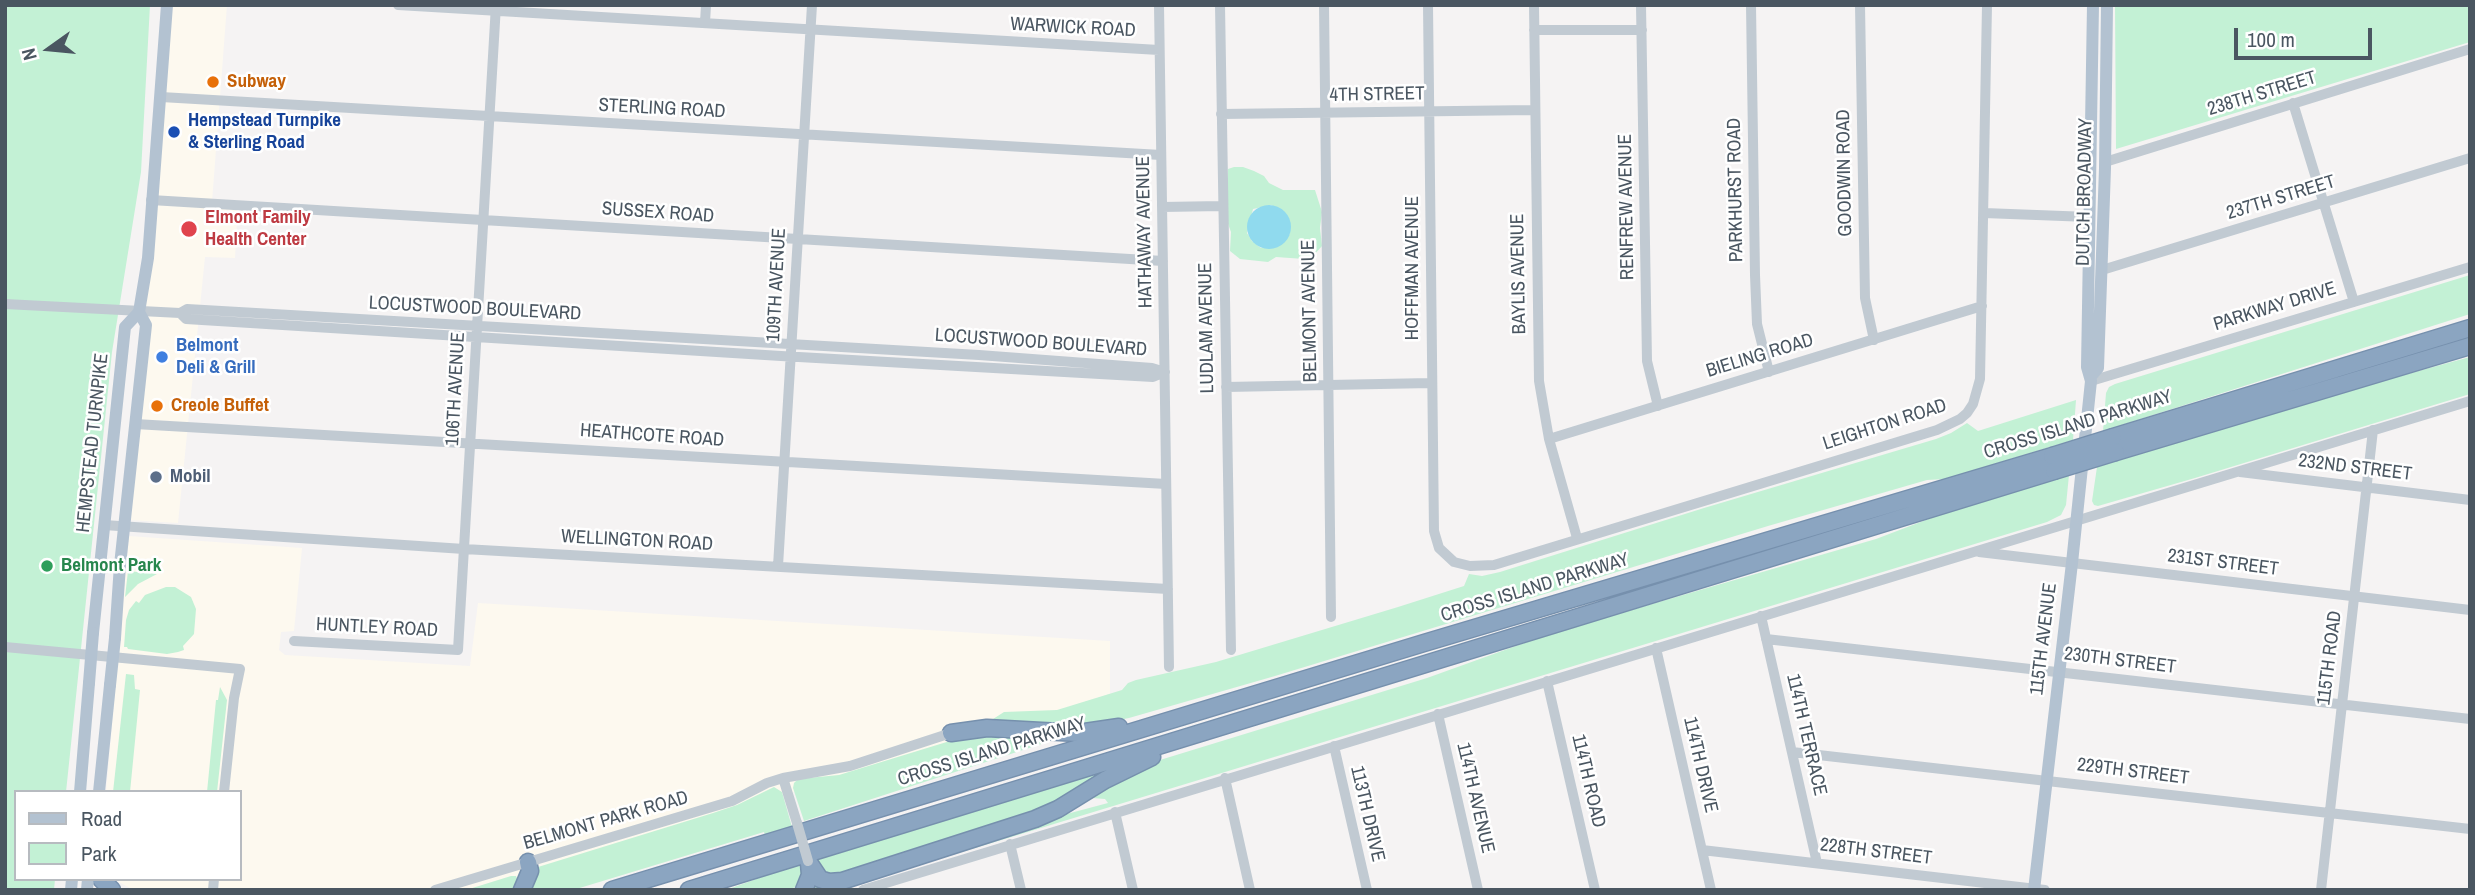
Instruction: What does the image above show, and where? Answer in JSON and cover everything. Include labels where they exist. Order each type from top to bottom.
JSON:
[{"type":"highway","name":"CROSS ISLAND PARKWAY","points":[[2115,445],[2470,328]]},
{"type":"highway","name":"CROSS ISLAND PARKWAY","points":[[612,890],[1200,711],[2115,445],[2467,347]]},
{"type":"highway","name":"CROSS ISLAND PARKWAY","points":[[689,890],[1200,734],[2053,463]]},
{"type":"highway","points":[[950,733],[987,728],[1078,733],[1200,711]]},
{"type":"highway","points":[[808,861],[820,878],[828,882],[838,881],[1013,828],[1058,809],[1105,780],[1200,734]]},
{"type":"highway","points":[[804,890],[810,875],[808,861]]},
{"type":"highway","points":[[522,890],[529,875],[528,862]]},
{"type":"main road","name":"HEMPSTEAD TURNPIKE","points":[[80,790],[93,634],[125,327],[139,312],[148,258],[167,5]]},
{"type":"main road","name":"DUTCH BROADWAY","points":[[2091,384],[2098,368],[2096,270],[2090,217],[2093,5]]},
{"type":"main road","name":"DUTCH BROADWAY","points":[[2096,270],[2104,216],[2107,5]]},
{"type":"main road","points":[[2090,164],[2105,162]]},
{"type":"main road","points":[[2090,217],[2104,216]]},
{"type":"main road","name":"HEMPSTEAD TURNPIKE","points":[[99,790],[146,325],[139,312]]},
{"type":"main road","name":"115TH AVENUE","points":[[2038,889],[2047,780],[2091,384]]},
{"type":"street","name":"WARWICK ROAD","points":[[398,5],[496,8],[601,17],[1159,50]]},
{"type":"street","points":[[601,17],[602,5]]},
{"type":"street","points":[[705,23],[706,5]]},
{"type":"street","name":"109TH AVENUE","points":[[778,566],[812,5]]},
{"type":"street","name":"HATHAWAY AVENUE","points":[[1158,5],[1169,667]]},
{"type":"street","name":"LUDLAM AVENUE","points":[[1220,5],[1231,650]]},
{"type":"street","name":"BELMONT AVENUE","points":[[1324,5],[1331,617]]},
{"type":"street","name":"HOFFMAN AVENUE","points":[[1428,5],[1434,531]]},
{"type":"street","name":"BAYLIS AVENUE","points":[[1534,5],[1539,381],[1549,439],[1577,538]]},
{"type":"street","name":"RENFREW AVENUE","points":[[1641,5],[1647,361],[1658,406]]},
{"type":"street","name":"PARKHURST ROAD","points":[[1751,5],[1755,287],[1757,324],[1769,372]]},
{"type":"street","name":"GOODWIN ROAD","points":[[1860,5],[1865,298],[1874,340]]},
{"type":"street","name":"LEIGHTON ROAD","points":[[1434,531],[1439,548],[1454,562],[1470,566],[1493,565],[1924,434],[1960,419],[1973,404],[1978,392],[1987,5]]},
{"type":"street","name":"106TH AVENUE","points":[[458,650],[496,8]]},
{"type":"street","points":[[1534,30],[1642,30]]},
{"type":"street","name":"238TH STREET","points":[[2105,162],[2470,49]]},
{"type":"street","name":"STERLING ROAD","points":[[161,97],[1161,156]]},
{"type":"street","points":[[2293,103],[2354,302]]},
{"type":"street","name":"4TH STREET","points":[[1221,114],[1534,110]]},
{"type":"street","name":"237TH STREET","points":[[2096,270],[2470,158]]},
{"type":"street","name":"SUSSEX ROAD","points":[[151,200],[1163,261]]},
{"type":"street","points":[[1162,207],[1222,206]]},
{"type":"street","points":[[1984,213],[2090,217]]},
{"type":"street","name":"PARKWAY DRIVE","points":[[2091,384],[2470,267]]},
{"type":"street","name":"LOCUSTWOOD BOULEVARD","points":[[5,304],[180,313],[186,319],[309,321],[979,361],[1153,377],[1165,372]]},
{"type":"street","name":"BIELING ROAD","points":[[1549,439],[1982,306]]},
{"type":"street","points":[[1226,387],[1431,383]]},
{"type":"street","points":[[864,890],[1115,811],[2470,401]]},
{"type":"street","name":"HEATHCOTE ROAD","points":[[135,424],[1166,484]]},
{"type":"street","name":"115TH ROAD","points":[[2321,890],[2373,430]]},
{"type":"street","name":"232ND STREET","points":[[2235,472],[2470,500]]},
{"type":"street","name":"WELLINGTON ROAD","points":[[104,524],[464,549],[1168,589]]},
{"type":"street","name":"231ST STREET","points":[[1973,551],[2470,610]]},
{"type":"street","name":"114TH TERRACE","points":[[1761,616],[1817,863]]},
{"type":"street","name":"230TH STREET","points":[[1766,639],[2470,719]]},
{"type":"street","name":"HUNTLEY ROAD","points":[[294,641],[458,650]]},
{"type":"street","points":[[5,647],[240,669],[234,698],[224,790]]},
{"type":"street","name":"114TH DRIVE","points":[[1656,648],[1710,890]]},
{"type":"street","name":"114TH ROAD","points":[[1547,681],[1595,890]]},
{"type":"street","name":"114TH AVENUE","points":[[1438,714],[1478,890]]},
{"type":"street","name":"BELMONT PARK ROAD","points":[[435,890],[732,801],[783,778],[850,766],[950,733]]},
{"type":"street","name":"113TH DRIVE","points":[[1334,746],[1367,890]]},
{"type":"street","name":"229TH STREET","points":[[1793,752],[2470,829]]},
{"type":"street","points":[[783,778],[808,861]]},
{"type":"street","points":[[1225,778],[1251,890]]},
{"type":"street","points":[[1115,811],[1133,890]]},
{"type":"street","points":[[1010,844],[1021,890]]},
{"type":"street","name":"228TH STREET","points":[[1702,850],[2038,889]]},
{"type":"street","points":[[903,877],[906,890]]},
{"type":"shaded area","points":[[167,5],[227,5],[212,202],[238,204],[235,258],[205,257],[178,523],[129,520],[146,325],[139,312]]},
{"type":"shaded area","points":[[129,536],[302,548],[294,631],[281,632],[279,650],[285,655],[470,666],[478,603],[1110,641],[1110,694],[477,890],[134,890],[117,881],[242,881],[242,790],[106,790]]},
{"type":"green space","name":"Belmont Park","points":[[5,5],[150,5],[141,172],[112,352],[66,790],[14,790],[14,881],[55,881],[54,890],[5,890]]},
{"type":"green space","points":[[2115,5],[2470,5],[2470,42],[2116,149]]},
{"type":"green space","points":[[1243,167],[1254,171],[1283,190],[1315,190],[1322,212],[1322,246],[1313,256],[1304,259],[1276,257],[1268,262],[1240,259],[1230,251],[1231,232],[1226,218],[1228,169]],"holes":[[[1271,205],[1286,214],[1290,234],[1261,248],[1252,241],[1247,233],[1253,209]]]},
{"type":"green space","points":[[2470,275],[2470,314],[2103,431],[2106,393],[2109,387],[2115,384]]},
{"type":"green space","points":[[2470,357],[2470,394],[2098,506],[2092,501],[2097,467],[2304,402]]},
{"type":"green space","points":[[2076,400],[2073,440],[1945,479],[1927,480],[1768,526],[1129,718],[1088,726],[990,721],[1004,712],[1057,710],[1122,690],[1128,683],[1136,680],[1216,662],[1398,607],[1464,586],[1469,574],[1482,576],[1500,572],[1936,439],[1967,423],[1978,431]]},
{"type":"green space","points":[[2069,475],[2066,505],[2061,515],[2047,522],[837,890],[809,890],[815,881],[1108,803],[1105,799],[1092,798],[1092,794],[1147,764],[1427,678],[1552,633],[1876,539],[1960,507]]},
{"type":"green space","points":[[128,571],[157,574],[138,584],[125,597]]},
{"type":"green space","points":[[166,587],[175,587],[191,597],[196,609],[194,634],[183,646],[184,650],[167,654],[124,647],[129,610],[145,595]]},
{"type":"green space","points":[[126,674],[134,675],[135,689],[140,690],[130,790],[113,790]]},
{"type":"green space","points":[[220,687],[227,700],[217,790],[207,790],[216,700]]},
{"type":"green space","points":[[976,733],[1060,738],[804,821],[793,788],[798,779],[839,775]]},
{"type":"green space","points":[[1108,769],[1055,804],[838,875],[819,866],[816,858]]},
{"type":"green space","points":[[774,787],[782,792],[792,827],[765,835],[764,832],[573,890],[528,890],[533,871],[538,867],[737,805]]},
{"type":"green space","points":[[803,862],[803,878],[796,887],[786,890],[726,890]]},
{"type":"green space","points":[[516,876],[518,881],[515,890],[466,890]]},
{"type":"water","points":[[1269,205],[1285,211],[1291,227],[1285,243],[1269,249],[1253,243],[1247,227],[1253,211]]},
{"type":"place","name":"Subway","points":[[213,82]]},
{"type":"place","name":"Hempstead Turnpike & Sterling Road","points":[[174,132]]},
{"type":"place","name":"Elmont Family Health Center","points":[[189,229]]},
{"type":"place","name":"Belmont Deli & Grill","points":[[162,357]]},
{"type":"place","name":"Creole Buffet","points":[[157,406]]},
{"type":"place","name":"Mobil","points":[[156,477]]},
{"type":"place","name":"Belmont Park","points":[[47,566]]}]
